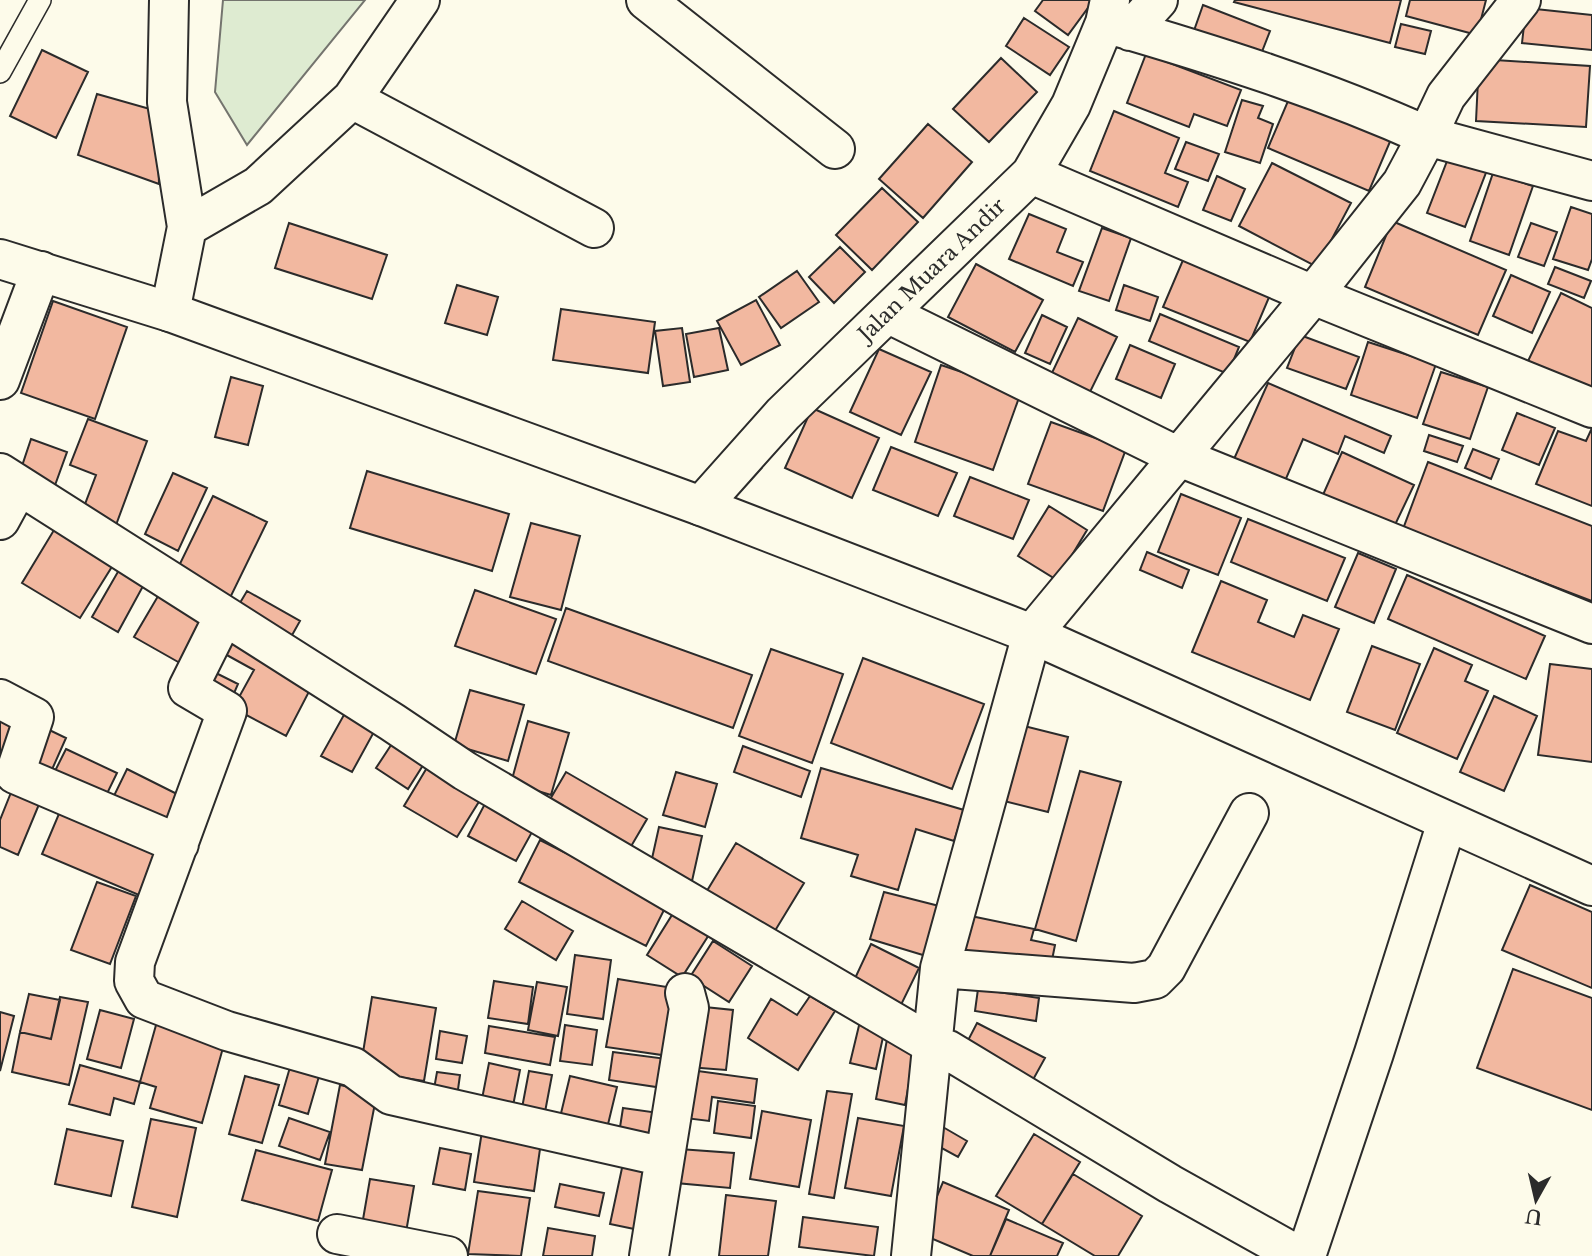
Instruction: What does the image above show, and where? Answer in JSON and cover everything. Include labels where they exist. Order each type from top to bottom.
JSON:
[{"type":"street","points":[[169,0],[167,102],[187,226],[170,312]]},
{"type":"street","points":[[187,226],[258,186],[352,99],[419,0]]},
{"type":"street","points":[[646,0],[835,149]]},
{"type":"street","name":"Jalan Muara Andir","points":[[701,506],[783,414],[1031,174],[1071,105],[1115,18],[1158,0]]},
{"type":"street","points":[[911,1256],[940,968],[1032,634],[1313,295],[1402,183],[1446,96],[1521,0]]},
{"type":"street","points":[[1115,18],[1289,79],[1427,136],[1592,181]]},
{"type":"street","points":[[352,99],[594,228]]},
{"type":"street","points":[[1031,174],[1313,295],[1592,408]]},
{"type":"street","points":[[0,259],[170,312],[701,506],[1032,634],[1592,886]]},
{"type":"street","points":[[0,380],[41,271]]},
{"type":"street","points":[[889,314],[1177,456],[1592,624]]},
{"type":"street","points":[[0,520],[12,498],[11,481]]},
{"type":"street","points":[[11,481],[465,771],[933,1045],[948,1050],[1170,1184],[1299,1256]]},
{"type":"street","points":[[224,616],[188,688],[227,711],[135,962],[134,981],[144,999],[227,1031],[353,1067],[391,1095],[665,1157]]},
{"type":"street","points":[[0,699],[34,717],[15,774],[179,844]]},
{"type":"street","points":[[940,968],[1134,983],[1155,979],[1166,968],[1249,813]]},
{"type":"street","points":[[1306,1256],[1447,822]]},
{"type":"street","points":[[649,1256],[689,1008],[685,993]]},
{"type":"street","points":[[337,1234],[448,1256]]},
{"type":"lane","points":[[0,72],[40,0]]},
{"type":"green space","points":[[223,0],[365,0],[247,145],[215,92]]},
{"type":"building","points":[[1043,0],[1093,1],[1068,35],[1035,11]]},
{"type":"building","points":[[1401,0],[1390,43],[1234,2]]},
{"type":"building","points":[[1410,0],[1486,0],[1477,35],[1406,16]]},
{"type":"building","points":[[1203,5],[1270,31],[1256,67],[1190,42]]},
{"type":"building","points":[[1526,8],[1592,15],[1592,50],[1522,43]]},
{"type":"building","points":[[1024,18],[1069,47],[1050,75],[1006,46]]},
{"type":"building","points":[[1401,24],[1431,31],[1425,54],[1395,47]]},
{"type":"building","points":[[42,50],[88,72],[56,138],[10,116]]},
{"type":"building","points":[[1146,54],[1241,90],[1227,126],[1194,114],[1189,127],[1127,103]]},
{"type":"building","points":[[1001,58],[1037,92],[989,142],[953,109]]},
{"type":"building","points":[[1479,59],[1590,66],[1586,127],[1476,121]]},
{"type":"building","points":[[97,94],[157,111],[159,184],[78,155]]},
{"type":"building","points":[[1291,94],[1392,137],[1369,191],[1268,148]]},
{"type":"building","points":[[1242,100],[1263,106],[1258,118],[1273,124],[1260,163],[1225,152]]},
{"type":"building","points":[[1114,111],[1179,138],[1165,173],[1188,182],[1178,207],[1090,171]]},
{"type":"building","points":[[928,124],[972,162],[923,218],[879,179]]},
{"type":"building","points":[[1186,142],[1219,154],[1208,181],[1175,169]]},
{"type":"building","points":[[1449,156],[1487,170],[1465,227],[1427,213]]},
{"type":"building","points":[[1272,163],[1351,203],[1317,267],[1239,226]]},
{"type":"building","points":[[1493,173],[1533,186],[1509,255],[1470,241]]},
{"type":"building","points":[[1217,176],[1245,189],[1231,221],[1203,210]]},
{"type":"building","points":[[882,188],[918,222],[872,270],[836,235]]},
{"type":"building","points":[[1571,207],[1592,214],[1592,259],[1588,270],[1553,259]]},
{"type":"building","points":[[1029,214],[1066,229],[1057,252],[1083,262],[1073,286],[1009,259]]},
{"type":"building","points":[[1392,221],[1506,270],[1478,335],[1365,287]]},
{"type":"building","points":[[289,223],[387,255],[372,299],[275,268]]},
{"type":"building","points":[[1531,223],[1557,232],[1544,266],[1518,257]]},
{"type":"building","points":[[1102,228],[1131,238],[1109,301],[1079,291]]},
{"type":"building","points":[[840,247],[865,272],[834,303],[809,277]]},
{"type":"building","points":[[1183,260],[1270,295],[1250,342],[1163,307]]},
{"type":"building","points":[[976,264],[1043,300],[1015,352],[948,317]]},
{"type":"building","points":[[1555,267],[1591,281],[1584,298],[1548,284]]},
{"type":"building","points":[[797,271],[819,302],[781,328],[759,297]]},
{"type":"building","points":[[1511,275],[1550,292],[1532,333],[1493,316]]},
{"type":"building","points":[[457,285],[498,297],[487,335],[445,323]]},
{"type":"building","points":[[1124,285],[1158,297],[1150,321],[1116,310]]},
{"type":"building","points":[[1561,293],[1592,308],[1592,392],[1528,361]]},
{"type":"building","points":[[756,300],[780,345],[741,365],[717,321]]},
{"type":"building","points":[[53,301],[127,327],[95,419],[21,393]]},
{"type":"building","points":[[561,309],[655,322],[648,373],[553,360]]},
{"type":"building","points":[[1160,314],[1239,347],[1228,374],[1149,341]]},
{"type":"building","points":[[1042,315],[1067,327],[1050,364],[1025,353]]},
{"type":"building","points":[[1078,318],[1117,337],[1088,396],[1050,377]]},
{"type":"building","points":[[682,328],[690,382],[663,386],[655,331]]},
{"type":"building","points":[[719,328],[728,370],[694,377],[686,334]]},
{"type":"building","points":[[1300,335],[1359,357],[1346,389],[1287,368]]},
{"type":"building","points":[[1368,342],[1436,364],[1417,418],[1351,395]]},
{"type":"building","points":[[1130,345],[1175,364],[1161,398],[1116,379]]},
{"type":"building","points":[[879,349],[931,372],[901,435],[850,412]]},
{"type":"building","points":[[941,365],[1021,392],[993,470],[915,442]]},
{"type":"building","points":[[1441,372],[1488,387],[1470,439],[1423,424]]},
{"type":"building","points":[[231,377],[263,386],[248,445],[215,437]]},
{"type":"building","points":[[1268,383],[1391,436],[1384,453],[1345,436],[1338,454],[1303,439],[1285,481],[1234,459]]},
{"type":"building","points":[[812,408],[879,438],[852,498],[785,468]]},
{"type":"building","points":[[1517,413],[1555,428],[1539,465],[1502,450]]},
{"type":"building","points":[[88,419],[147,441],[116,525],[82,512],[96,475],[70,465]]},
{"type":"building","points":[[1051,422],[1126,449],[1103,511],[1028,484]]},
{"type":"building","points":[[1592,428],[1592,506],[1536,484],[1558,431],[1586,441]]},
{"type":"building","points":[[1429,435],[1463,446],[1457,462],[1424,451]]},
{"type":"building","points":[[31,439],[67,452],[54,488],[19,475]]},
{"type":"building","points":[[891,447],[957,473],[938,516],[873,490]]},
{"type":"building","points":[[1473,449],[1499,459],[1491,479],[1465,468]]},
{"type":"building","points":[[1342,452],[1414,485],[1393,529],[1322,497]]},
{"type":"building","points":[[1428,462],[1592,526],[1592,601],[1403,529]]},
{"type":"building","points":[[367,471],[509,514],[492,571],[350,528]]},
{"type":"building","points":[[173,473],[207,488],[178,551],[145,534]]},
{"type":"building","points":[[970,477],[1029,500],[1013,539],[954,516]]},
{"type":"building","points":[[1181,494],[1241,518],[1218,575],[1158,552]]},
{"type":"building","points":[[213,496],[267,522],[228,602],[174,576]]},
{"type":"building","points":[[1049,506],[1087,530],[1057,580],[1018,556]]},
{"type":"building","points":[[1248,519],[1345,558],[1327,601],[1231,562]]},
{"type":"building","points":[[531,523],[580,536],[561,610],[510,597]]},
{"type":"building","points":[[54,530],[113,565],[80,618],[22,583]]},
{"type":"building","points":[[1147,552],[1189,570],[1182,588],[1140,570]]},
{"type":"building","points":[[1358,553],[1396,569],[1374,623],[1335,607]]},
{"type":"building","points":[[123,563],[148,577],[118,632],[92,617]]},
{"type":"building","points":[[1407,575],[1545,636],[1526,679],[1388,619]]},
{"type":"building","points":[[1221,581],[1267,600],[1258,622],[1294,637],[1303,615],[1339,629],[1310,700],[1192,652]]},
{"type":"building","points":[[475,590],[556,619],[536,674],[455,646]]},
{"type":"building","points":[[161,591],[214,622],[187,667],[134,637]]},
{"type":"building","points":[[247,591],[300,621],[287,644],[234,613]]},
{"type":"building","points":[[566,608],[752,675],[733,728],[548,661]]},
{"type":"building","points":[[222,633],[314,682],[286,736],[233,708],[254,670],[214,648]]},
{"type":"building","points":[[1372,646],[1420,664],[1395,730],[1347,712]]},
{"type":"building","points":[[1434,648],[1472,665],[1465,681],[1488,691],[1457,759],[1397,733]]},
{"type":"building","points":[[771,649],[843,674],[812,763],[739,736]]},
{"type":"building","points":[[863,658],[984,704],[952,789],[831,743]]},
{"type":"building","points":[[1550,664],[1592,669],[1592,762],[1538,755]]},
{"type":"building","points":[[206,668],[238,684],[229,705],[197,689]]},
{"type":"building","points":[[470,690],[524,705],[508,761],[454,745]]},
{"type":"building","points":[[1494,696],[1537,716],[1504,791],[1460,772]]},
{"type":"building","points":[[0,711],[21,717],[0,761]]},
{"type":"building","points":[[345,713],[375,730],[352,772],[321,756]]},
{"type":"building","points":[[528,721],[569,733],[551,795],[511,783]]},
{"type":"building","points":[[1016,724],[1068,737],[1048,812],[996,799]]},
{"type":"building","points":[[39,725],[66,738],[50,774],[23,762]]},
{"type":"building","points":[[395,739],[427,759],[408,789],[376,768]]},
{"type":"building","points":[[743,746],[810,771],[801,797],[734,772]]},
{"type":"building","points":[[66,749],[117,773],[101,806],[50,781]]},
{"type":"building","points":[[431,761],[485,792],[457,837],[404,806]]},
{"type":"building","points":[[821,768],[964,810],[954,841],[916,829],[898,890],[851,876],[858,855],[801,838]]},
{"type":"building","points":[[127,769],[187,799],[170,835],[109,806]]},
{"type":"building","points":[[1080,771],[1121,782],[1076,941],[1035,929]]},
{"type":"building","points":[[566,772],[647,819],[626,855],[545,808]]},
{"type":"building","points":[[676,772],[717,784],[705,827],[663,815]]},
{"type":"building","points":[[12,790],[40,802],[18,855],[0,847],[0,820]]},
{"type":"building","points":[[488,798],[537,823],[516,861],[468,836]]},
{"type":"building","points":[[61,809],[165,853],[146,898],[42,854]]},
{"type":"building","points":[[659,827],[702,836],[692,881],[649,872]]},
{"type":"building","points":[[540,840],[667,904],[646,946],[519,882]]},
{"type":"building","points":[[736,843],[804,883],[770,939],[702,899]]},
{"type":"building","points":[[97,882],[136,896],[110,964],[71,950]]},
{"type":"building","points":[[1530,885],[1592,912],[1592,988],[1502,950]]},
{"type":"building","points":[[884,892],[951,909],[936,959],[870,939]]},
{"type":"building","points":[[522,901],[573,931],[556,960],[505,929]]},
{"type":"building","points":[[677,907],[712,930],[682,977],[647,955]]},
{"type":"building","points":[[966,915],[1034,929],[1031,940],[1055,945],[1049,975],[957,955]]},
{"type":"building","points":[[713,941],[752,966],[729,1002],[690,977]]},
{"type":"building","points":[[871,944],[919,968],[898,1011],[850,989]]},
{"type":"building","points":[[575,955],[611,960],[603,1019],[567,1014]]},
{"type":"building","points":[[1513,969],[1592,998],[1592,1110],[1477,1068]]},
{"type":"building","points":[[618,979],[673,988],[662,1055],[606,1047]]},
{"type":"building","points":[[494,981],[533,987],[528,1024],[488,1018]]},
{"type":"building","points":[[537,982],[567,987],[558,1036],[528,1030]]},
{"type":"building","points":[[978,989],[1039,998],[1036,1021],[975,1011]]},
{"type":"building","points":[[29,994],[60,1000],[51,1039],[20,1032]]},
{"type":"building","points":[[810,996],[835,1011],[798,1070],[748,1038],[771,999],[797,1015]]},
{"type":"building","points":[[60,997],[88,1002],[69,1085],[12,1072],[20,1032],[51,1039]]},
{"type":"building","points":[[372,997],[436,1008],[424,1081],[360,1071]]},
{"type":"building","points":[[695,1006],[733,1010],[726,1070],[688,1067]]},
{"type":"building","points":[[100,1010],[134,1019],[121,1068],[87,1059]]},
{"type":"building","points":[[0,1012],[14,1016],[0,1071]]},
{"type":"building","points":[[862,1013],[887,1019],[876,1069],[850,1063]]},
{"type":"building","points":[[158,1018],[226,1037],[202,1123],[150,1108],[156,1087],[140,1082]]},
{"type":"building","points":[[977,1023],[1045,1058],[1029,1087],[962,1052]]},
{"type":"building","points":[[565,1025],[597,1030],[592,1065],[560,1061]]},
{"type":"building","points":[[489,1026],[555,1037],[550,1065],[485,1053]]},
{"type":"building","points":[[440,1031],[467,1036],[462,1063],[436,1059]]},
{"type":"building","points":[[888,1034],[917,1040],[905,1105],[876,1099]]},
{"type":"building","points":[[613,1052],[667,1059],[663,1088],[609,1080]]},
{"type":"building","points":[[293,1057],[322,1066],[308,1114],[279,1105]]},
{"type":"building","points":[[489,1063],[520,1070],[512,1111],[481,1104]]},
{"type":"building","points":[[80,1065],[140,1082],[134,1104],[114,1098],[110,1115],[69,1104]]},
{"type":"building","points":[[683,1069],[757,1079],[754,1103],[712,1097],[709,1121],[677,1117]]},
{"type":"building","points":[[529,1071],[552,1075],[545,1112],[522,1108]]},
{"type":"building","points":[[437,1072],[460,1075],[456,1104],[432,1100]]},
{"type":"building","points":[[245,1076],[279,1085],[262,1143],[229,1134]]},
{"type":"building","points":[[570,1076],[617,1087],[603,1145],[556,1134]]},
{"type":"building","points":[[340,1085],[377,1093],[362,1170],[325,1164]]},
{"type":"building","points":[[827,1091],[852,1094],[834,1198],[809,1194]]},
{"type":"building","points":[[718,1101],[755,1106],[751,1138],[714,1133]]},
{"type":"building","points":[[623,1108],[659,1113],[654,1147],[618,1140]]},
{"type":"building","points":[[762,1111],[811,1120],[799,1187],[750,1179]]},
{"type":"building","points":[[289,1118],[330,1132],[320,1160],[279,1146]]},
{"type":"building","points":[[858,1118],[904,1126],[891,1196],[845,1188]]},
{"type":"building","points":[[151,1119],[196,1128],[177,1217],[132,1207]]},
{"type":"building","points":[[936,1123],[967,1141],[958,1157],[927,1140]]},
{"type":"building","points":[[483,1125],[542,1135],[534,1191],[474,1182]]},
{"type":"building","points":[[67,1129],[123,1141],[111,1196],[55,1184]]},
{"type":"building","points":[[1034,1134],[1080,1162],[1042,1224],[996,1196]]},
{"type":"building","points":[[440,1148],[471,1154],[465,1190],[433,1184]]},
{"type":"building","points":[[679,1149],[734,1153],[730,1188],[676,1183]]},
{"type":"building","points":[[256,1150],[332,1170],[318,1221],[242,1200]]},
{"type":"building","points":[[625,1154],[653,1160],[639,1230],[610,1224]]},
{"type":"building","points":[[1073,1174],[1142,1216],[1118,1256],[1095,1256],[1042,1224]]},
{"type":"building","points":[[370,1179],[414,1186],[405,1238],[361,1231]]},
{"type":"building","points":[[943,1182],[1009,1210],[990,1256],[973,1256],[921,1234]]},
{"type":"building","points":[[560,1184],[604,1193],[599,1216],[555,1207]]},
{"type":"building","points":[[478,1191],[530,1198],[521,1256],[468,1254]]},
{"type":"building","points":[[726,1195],[776,1201],[768,1256],[719,1256]]},
{"type":"building","points":[[803,1217],[878,1227],[874,1256],[799,1247]]},
{"type":"building","points":[[1006,1219],[1063,1243],[1057,1256],[990,1256]]},
{"type":"building","points":[[548,1228],[595,1236],[592,1256],[543,1256]]}]
